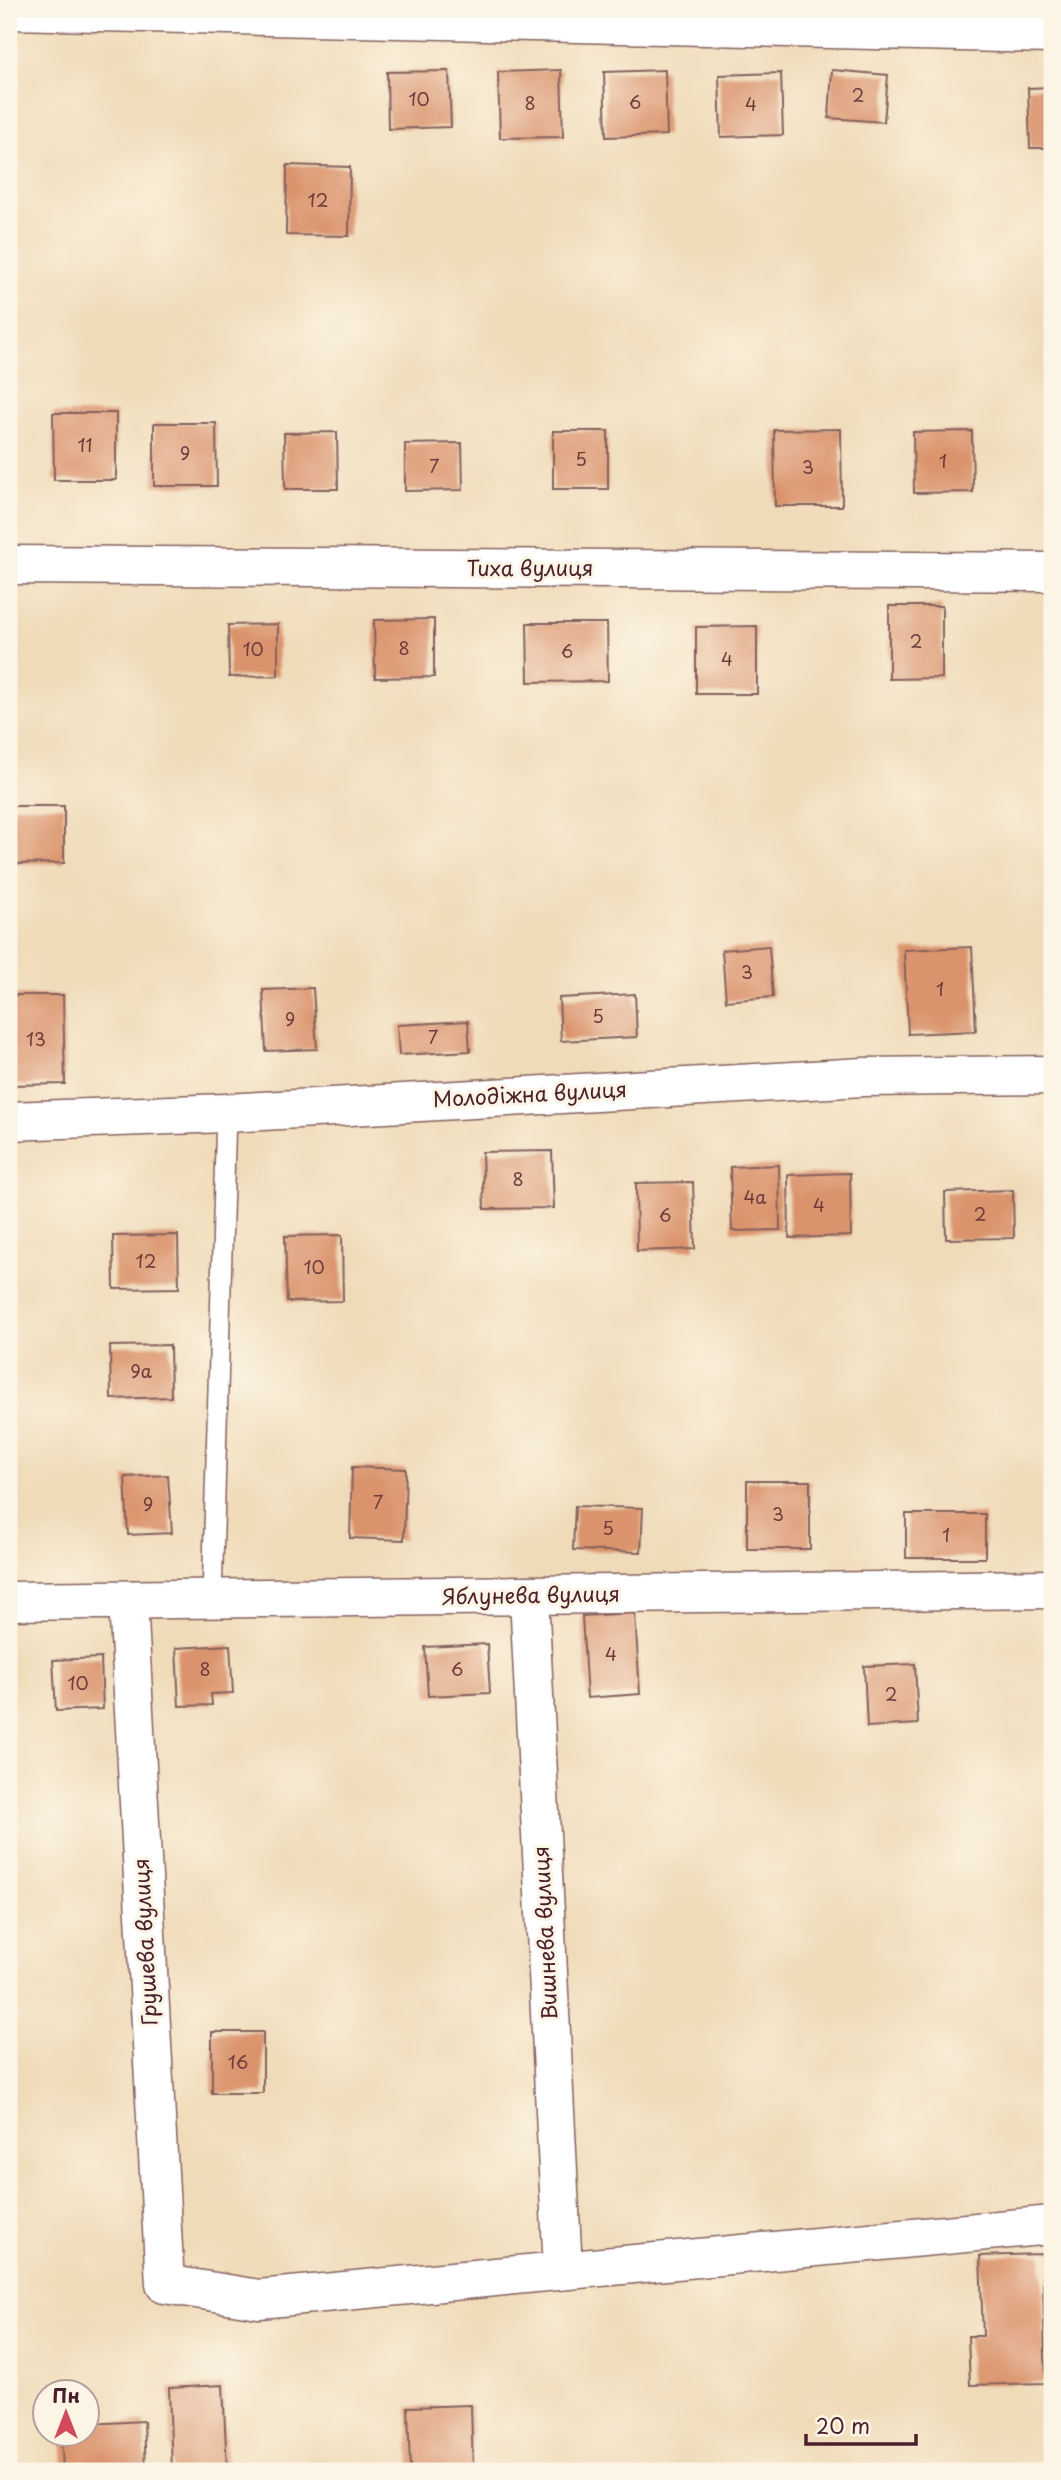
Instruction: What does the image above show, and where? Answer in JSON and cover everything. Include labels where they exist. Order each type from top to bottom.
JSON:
[{"type":"street","points":[[9,10],[1052,34]]},
{"type":"street","name":"Тиха вулиця","points":[[9,565],[1052,572]]},
{"type":"street","name":"Молодіжна вулиця","points":[[9,1121],[226,1113],[863,1077],[1052,1075]]},
{"type":"street","name":"Яблунева вулиця","points":[[9,1601],[1052,1589]]},
{"type":"street","name":"Вишнева вулиця","points":[[529,1596],[563,2270]]},
{"type":"street","name":"Грушева вулиця","points":[[128,1600],[165,2284],[259,2299],[563,2270]]},
{"type":"street","points":[[563,2270],[1052,2225]]},
{"type":"lane","points":[[212,1599],[226,1113]]},
{"type":"building","points":[[561,70],[563,137],[500,138],[498,72]]},
{"type":"building","points":[[665,70],[667,135],[606,137],[604,72]]},
{"type":"building","points":[[832,70],[888,75],[884,122],[829,118]]},
{"type":"building","points":[[449,71],[451,127],[388,129],[387,72]]},
{"type":"building","points":[[781,73],[783,135],[721,137],[719,75]]},
{"type":"building","points":[[1052,87],[1052,148],[1030,148],[1028,88]]},
{"type":"building","points":[[287,165],[350,167],[349,236],[286,235]]},
{"type":"building","points":[[1046,396],[1052,396],[1052,454],[1048,454]]},
{"type":"building","points":[[53,413],[116,413],[116,480],[54,480]]},
{"type":"building","points":[[154,423],[216,423],[217,486],[154,486]]},
{"type":"building","points":[[841,429],[842,506],[775,506],[774,430]]},
{"type":"building","points":[[553,431],[608,431],[608,489],[553,489]]},
{"type":"building","points":[[972,431],[973,492],[914,493],[913,432]]},
{"type":"building","points":[[337,432],[338,489],[285,489],[284,433]]},
{"type":"building","points":[[462,443],[463,490],[405,491],[405,444]]},
{"type":"building","points":[[889,606],[942,606],[942,678],[889,679]]},
{"type":"building","points":[[434,619],[434,677],[375,678],[374,620]]},
{"type":"building","points":[[527,623],[607,623],[608,681],[528,682]]},
{"type":"building","points":[[278,624],[278,676],[229,677],[228,625]]},
{"type":"building","points":[[757,626],[757,694],[696,694],[696,627]]},
{"type":"building","points":[[9,806],[64,806],[64,863],[9,864]]},
{"type":"building","points":[[769,946],[773,997],[726,1001],[722,950]]},
{"type":"building","points":[[972,947],[976,1031],[908,1034],[904,950]]},
{"type":"building","points":[[313,988],[317,1049],[266,1051],[263,990]]},
{"type":"building","points":[[635,994],[637,1037],[561,1041],[559,998]]},
{"type":"building","points":[[9,995],[63,995],[65,1084],[9,1085]]},
{"type":"building","points":[[468,1021],[470,1051],[399,1055],[397,1025]]},
{"type":"building","points":[[552,1151],[554,1208],[484,1209],[482,1152]]},
{"type":"building","points":[[779,1165],[780,1230],[732,1231],[730,1167]]},
{"type":"building","points":[[850,1173],[851,1236],[789,1238],[788,1175]]},
{"type":"building","points":[[693,1182],[695,1249],[637,1251],[636,1183]]},
{"type":"building","points":[[1013,1190],[1014,1238],[946,1239],[945,1192]]},
{"type":"building","points":[[178,1235],[179,1288],[114,1289],[113,1236]]},
{"type":"building","points":[[342,1235],[343,1301],[287,1302],[285,1236]]},
{"type":"building","points":[[170,1345],[171,1397],[111,1399],[110,1346]]},
{"type":"building","points":[[352,1467],[406,1469],[404,1540],[350,1538]]},
{"type":"building","points":[[168,1475],[172,1533],[128,1535],[125,1477]]},
{"type":"building","points":[[747,1481],[810,1481],[810,1549],[747,1549]]},
{"type":"building","points":[[575,1506],[643,1508],[641,1552],[573,1550]]},
{"type":"building","points":[[906,1514],[985,1514],[985,1558],[906,1558]]},
{"type":"building","points":[[635,1613],[640,1694],[587,1698],[582,1616]]},
{"type":"building","points":[[487,1644],[490,1693],[428,1696],[425,1647]]},
{"type":"building","points":[[230,1645],[233,1693],[211,1694],[212,1705],[179,1706],[176,1648]]},
{"type":"building","points":[[101,1658],[103,1709],[56,1711],[53,1660]]},
{"type":"building","points":[[915,1664],[918,1724],[867,1727],[864,1666]]},
{"type":"building","points":[[212,2032],[263,2032],[263,2093],[212,2093]]},
{"type":"building","points":[[1042,2254],[1046,2383],[970,2385],[968,2336],[983,2336],[980,2256]]},
{"type":"building","points":[[223,2385],[227,2471],[172,2471],[169,2388]]},
{"type":"building","points":[[471,2405],[473,2471],[410,2471],[408,2407]]},
{"type":"building","points":[[144,2421],[146,2471],[63,2471],[62,2448],[102,2448],[102,2423]]}]
